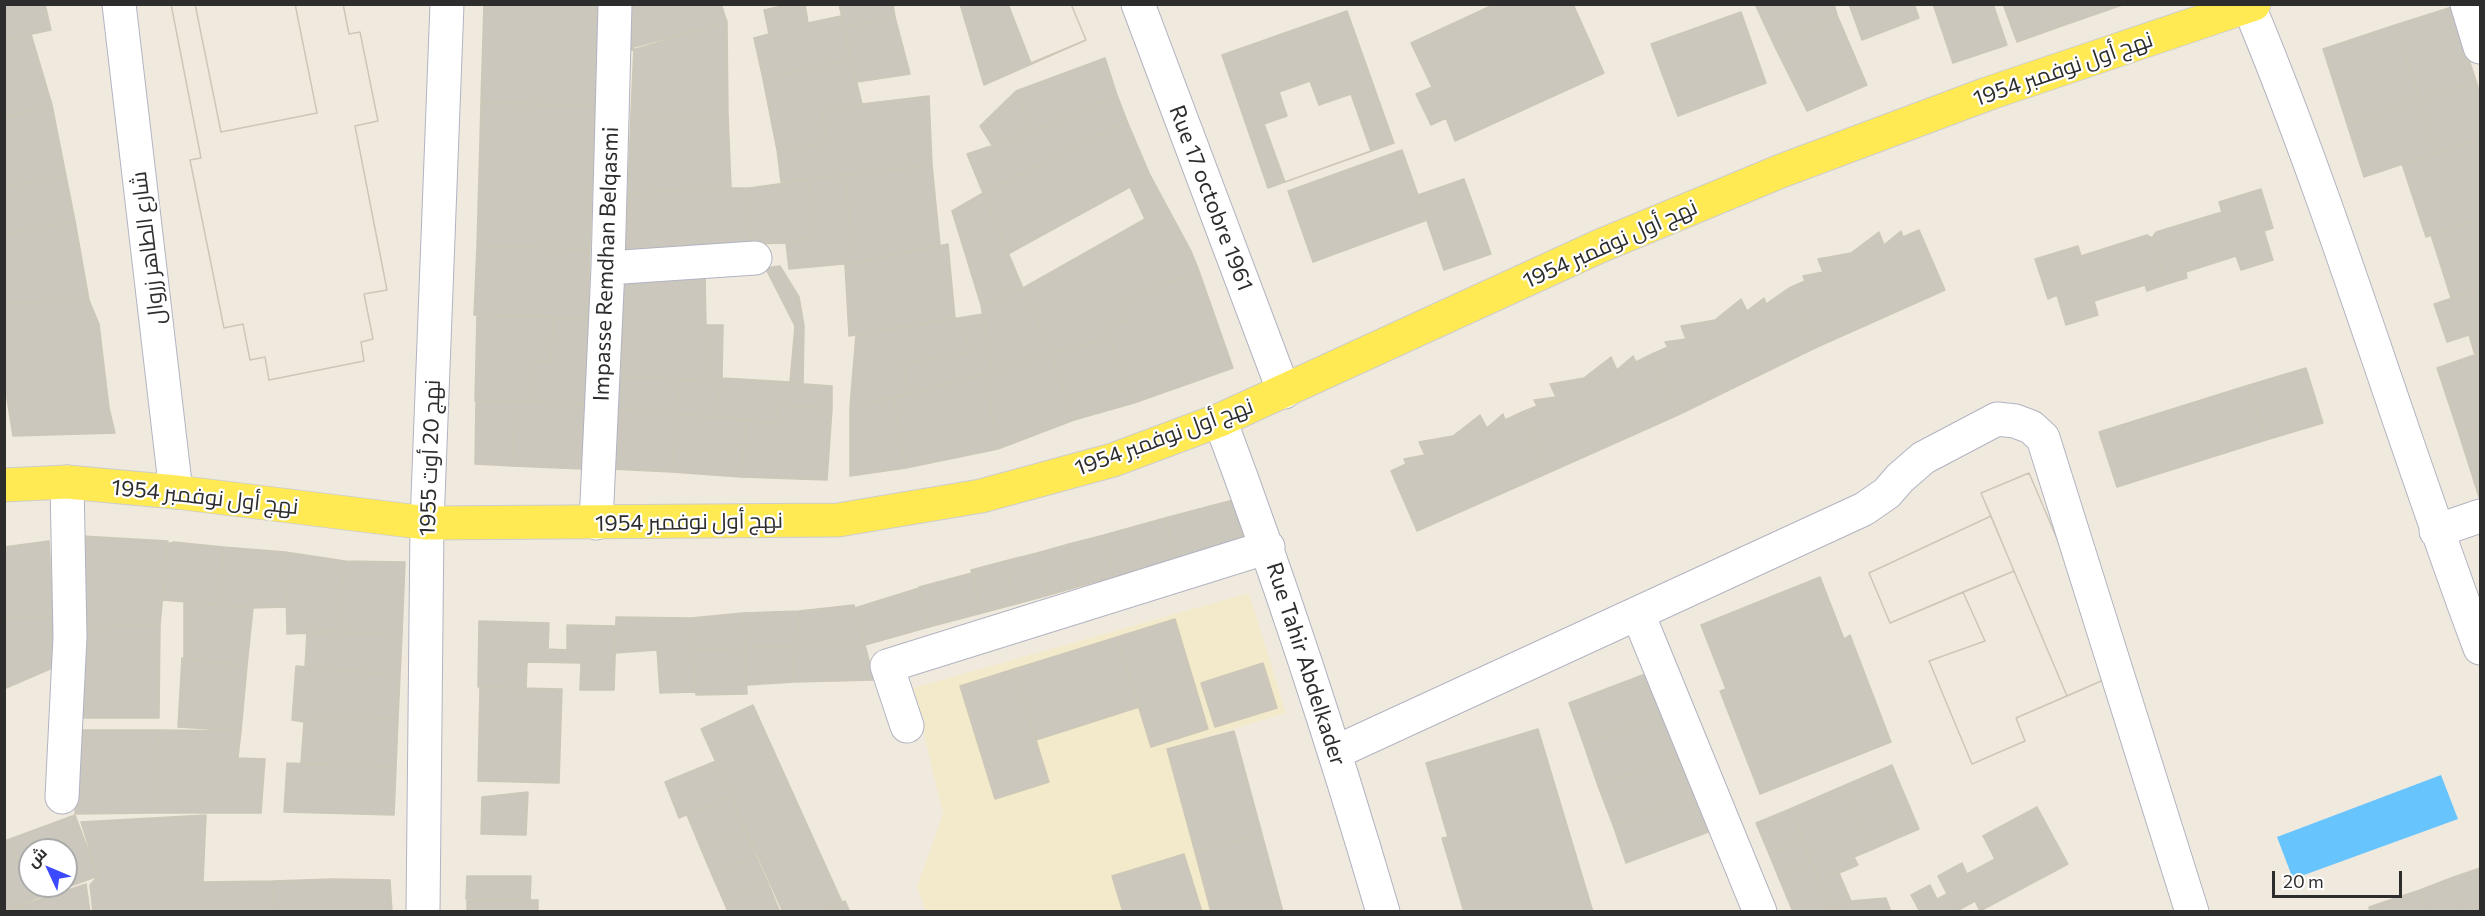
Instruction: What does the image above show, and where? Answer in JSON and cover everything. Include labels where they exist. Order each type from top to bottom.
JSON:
[{"type":"main road","name":"نهج أول نوفمبر 1954","points":[[4,485],[67,482],[176,492],[427,523],[816,520],[860,516],[981,496],[1113,460],[1220,420],[1600,246],[1781,171],[1987,94],[2250,5]]},
{"type":"street","name":"شارع الطاهر زروال","points":[[119,4],[176,492]]},
{"type":"street","name":"نهج 20 أوت 1955","points":[[423,912],[427,523],[447,4]]},
{"type":"street","name":"Impasse Remdhan Belqasmi","points":[[596,523],[608,268],[615,4]]},
{"type":"street","name":"Rue 17 octobre 1961","points":[[1138,4],[1284,392]]},
{"type":"street","points":[[2467,4],[2481,47]]},
{"type":"street","points":[[2250,5],[2302,137],[2436,531],[2481,648]]},
{"type":"street","points":[[608,268],[755,258]]},
{"type":"street","points":[[1336,752],[1864,509],[1887,493],[1923,458],[1997,419],[2015,421],[2031,427],[2043,438],[2192,912]]},
{"type":"street","name":"Rue Tahir Abdelkader","points":[[1220,420],[1268,548],[1336,752],[1383,912]]},
{"type":"street","points":[[62,797],[70,637],[67,482]]},
{"type":"street","points":[[2436,531],[2481,516]]},
{"type":"street","points":[[907,726],[887,666],[1268,548]]},
{"type":"street","points":[[1638,614],[1760,912]]},
{"type":"shaded area","points":[[1249,593],[1286,713],[1167,749],[1211,911],[926,911],[917,887],[943,814],[913,688]]},
{"type":"water","points":[[2441,775],[2458,819],[2293,879],[2277,837]]},
{"type":"building","points":[[4,4],[45,4],[51,30],[4,40]]},
{"type":"building","points":[[171,4],[195,4],[221,132],[317,113],[295,4],[343,4],[349,34],[360,32],[378,121],[355,126],[387,290],[364,294],[373,339],[361,342],[364,361],[269,380],[265,357],[250,360],[243,324],[224,328],[190,160],[201,158]]},
{"type":"building","points":[[171,4],[343,4],[349,34],[360,32],[378,121],[355,126],[387,290],[364,294],[373,339],[361,342],[364,361],[269,380],[265,357],[250,360],[243,324],[224,328],[190,160],[201,158]]},
{"type":"building","points":[[195,4],[295,4],[317,113],[221,132]]},
{"type":"building","points":[[484,4],[599,5],[596,106],[481,102]]},
{"type":"building","points":[[630,4],[721,4],[727,22],[629,51]]},
{"type":"building","points":[[791,4],[805,4],[808,23],[841,16],[851,59],[763,79],[754,38],[769,34],[764,10]]},
{"type":"building","points":[[839,4],[893,4],[895,17],[844,27]]},
{"type":"building","points":[[960,4],[1071,4],[1086,40],[984,85]]},
{"type":"building","points":[[1008,4],[1071,4],[1086,40],[1031,63]]},
{"type":"building","points":[[1495,4],[1573,4],[1604,73],[1455,141],[1446,118],[1431,125],[1416,94],[1432,87],[1411,43]]},
{"type":"building","points":[[1755,4],[1834,4],[1837,15],[1775,47]]},
{"type":"building","points":[[1849,4],[1914,4],[1919,18],[1862,40]]},
{"type":"building","points":[[1933,4],[1993,4],[2007,45],[1953,63]]},
{"type":"building","points":[[2003,4],[2051,4],[2059,27],[2017,42]]},
{"type":"building","points":[[2051,4],[2125,4],[2059,27]]},
{"type":"building","points":[[2452,7],[2476,81],[2419,99],[2395,25]]},
{"type":"building","points":[[1347,11],[1394,143],[1268,188],[1222,55]]},
{"type":"building","points":[[1741,12],[1766,83],[1678,116],[1651,44]]},
{"type":"building","points":[[1837,15],[1867,85],[1807,111],[1775,47]]},
{"type":"building","points":[[895,17],[910,74],[857,82],[844,27]]},
{"type":"building","points":[[727,22],[728,114],[631,114],[634,47]]},
{"type":"building","points":[[2395,25],[2419,99],[2347,124],[2323,49]]},
{"type":"building","points":[[31,34],[52,105],[4,117],[4,40]]},
{"type":"building","points":[[1105,58],[1117,95],[1032,132],[1016,91]]},
{"type":"building","points":[[851,59],[862,104],[822,113],[828,143],[777,150],[763,79]]},
{"type":"building","points":[[1310,81],[1319,105],[1351,94],[1371,151],[1285,182],[1264,124],[1287,116],[1279,92]]},
{"type":"building","points":[[2476,81],[2480,94],[2480,139],[2436,153],[2419,99]]},
{"type":"building","points":[[1016,91],[1032,132],[992,145],[980,126]]},
{"type":"building","points":[[1117,95],[1127,121],[983,193],[967,154],[1032,132]]},
{"type":"building","points":[[929,96],[932,165],[781,182],[777,150],[828,143],[822,113],[862,104]]},
{"type":"building","points":[[2419,99],[2436,153],[2364,177],[2347,124]]},
{"type":"building","points":[[481,103],[595,106],[590,249],[477,246]]},
{"type":"building","points":[[52,105],[66,176],[4,187],[4,118]]},
{"type":"building","points":[[631,114],[728,114],[731,188],[628,193]]},
{"type":"building","points":[[1127,121],[1149,173],[1130,187],[1008,254],[983,193]]},
{"type":"building","points":[[2480,139],[2480,219],[2426,237],[2402,164]]},
{"type":"building","points":[[1402,150],[1427,220],[1313,262],[1288,191]]},
{"type":"building","points":[[932,165],[940,245],[854,263],[845,175]]},
{"type":"building","points":[[1149,173],[1191,251],[1199,271],[1121,301],[1127,320],[1106,327],[1110,339],[1051,353],[1008,254],[1130,187]]},
{"type":"building","points":[[845,175],[854,263],[789,269],[786,243],[814,237],[808,180]]},
{"type":"building","points":[[66,176],[75,221],[4,234],[4,187]]},
{"type":"building","points":[[1464,179],[1491,254],[1444,270],[1418,195]]},
{"type":"building","points":[[808,180],[814,237],[786,243],[750,244],[749,188]]},
{"type":"building","points":[[1130,187],[1145,219],[1023,288],[1008,254]]},
{"type":"building","points":[[749,188],[750,249],[626,257],[628,193]]},
{"type":"building","points":[[2261,189],[2273,228],[2264,231],[2273,260],[2241,270],[2236,256],[2186,272],[2187,278],[2167,284],[2152,238],[2156,232],[2222,212],[2219,202]]},
{"type":"building","points":[[983,193],[1023,288],[981,305],[952,211]]},
{"type":"building","points":[[2480,219],[2480,289],[2451,298],[2431,235]]},
{"type":"building","points":[[75,221],[89,300],[4,304],[4,234]]},
{"type":"building","points":[[1919,230],[1945,290],[1815,348],[1789,288],[1805,281],[1803,276],[1823,272],[1818,259],[1851,253],[1879,232],[1884,245],[1901,231],[1903,237]]},
{"type":"building","points":[[2147,235],[2152,238],[2167,284],[2147,291],[2145,285],[2094,301],[2098,315],[2066,325],[2057,295],[2048,299],[2035,259],[2078,246],[2081,256]]},
{"type":"building","points":[[948,244],[955,318],[849,336],[845,265]]},
{"type":"building","points":[[477,246],[590,249],[588,317],[474,315]]},
{"type":"building","points":[[780,266],[799,297],[804,326],[803,384],[722,378],[707,381],[705,277]]},
{"type":"building","points":[[766,269],[795,326],[790,382],[722,378],[723,325],[706,325],[705,277]]},
{"type":"building","points":[[1199,271],[1233,368],[1134,403],[1106,327],[1127,320],[1121,301]]},
{"type":"building","points":[[705,274],[707,381],[621,376],[624,277]]},
{"type":"building","points":[[1023,288],[1051,353],[992,372],[981,305]]},
{"type":"building","points":[[1789,288],[1815,348],[1678,415],[1652,354],[1668,347],[1665,342],[1686,339],[1681,326],[1715,320],[1741,299],[1747,311],[1764,298],[1766,304]]},
{"type":"building","points":[[2480,289],[2480,353],[2475,355],[2469,335],[2447,342],[2434,304]]},
{"type":"building","points":[[89,300],[99,324],[109,408],[115,433],[13,436],[4,380],[4,304]]},
{"type":"building","points":[[983,314],[992,372],[908,394],[903,363],[969,353],[964,317]]},
{"type":"building","points":[[477,315],[553,318],[551,362],[533,361],[531,402],[475,401]]},
{"type":"building","points":[[964,317],[969,353],[903,363],[908,394],[850,407],[856,335]]},
{"type":"building","points":[[553,318],[588,318],[585,404],[531,402],[533,361],[551,362]]},
{"type":"building","points":[[1110,339],[1134,403],[1074,420],[1051,353]]},
{"type":"building","points":[[1051,353],[1074,420],[998,449],[985,374]]},
{"type":"building","points":[[2480,353],[2480,428],[2459,434],[2437,368]]},
{"type":"building","points":[[1652,354],[1678,415],[1548,473],[1522,412],[1537,406],[1534,400],[1556,397],[1550,384],[1584,378],[1611,357],[1617,370],[1633,356],[1636,362]]},
{"type":"building","points":[[2306,368],[2323,423],[2266,440],[2249,385]]},
{"type":"building","points":[[985,374],[998,449],[906,468],[894,398]]},
{"type":"building","points":[[621,376],[681,379],[676,414],[612,408]]},
{"type":"building","points":[[722,378],[714,417],[676,414],[681,379],[707,381]]},
{"type":"building","points":[[722,378],[832,386],[832,409],[778,405],[776,424],[714,417]]},
{"type":"building","points":[[2249,385],[2266,440],[2117,487],[2099,432]]},
{"type":"building","points":[[894,398],[906,468],[850,476],[850,407]]},
{"type":"building","points":[[476,400],[515,402],[512,466],[475,464]]},
{"type":"building","points":[[515,401],[586,404],[583,469],[512,466]]},
{"type":"building","points":[[778,405],[832,409],[827,480],[741,477],[746,419],[776,424]]},
{"type":"building","points":[[612,408],[676,414],[672,472],[611,469]]},
{"type":"building","points":[[1522,412],[1548,473],[1417,531],[1391,471],[1406,464],[1404,459],[1425,455],[1419,442],[1453,436],[1480,415],[1487,428],[1503,414],[1505,420]]},
{"type":"building","points":[[676,414],[746,419],[741,477],[672,472]]},
{"type":"building","points":[[2480,428],[2480,500],[2459,434]]},
{"type":"building","points":[[2029,473],[2115,675],[2067,696],[1981,493]]},
{"type":"building","points":[[2029,473],[2115,675],[2016,718],[2025,741],[1972,764],[1929,661],[1985,641],[1963,592],[1890,623],[1869,573],[1991,516],[1981,493]]},
{"type":"building","points":[[1233,500],[1245,542],[1177,560],[1165,518]]},
{"type":"building","points":[[1991,516],[2014,571],[1890,623],[1869,573]]},
{"type":"building","points":[[1165,518],[1177,560],[1114,577],[1104,535]]},
{"type":"building","points":[[1104,535],[1114,577],[1080,586],[1069,544]]},
{"type":"building","points":[[82,536],[168,541],[160,625],[82,624]]},
{"type":"building","points":[[49,541],[53,617],[4,617],[4,547]]},
{"type":"building","points":[[174,542],[223,547],[221,605],[163,600],[167,544]]},
{"type":"building","points":[[1069,544],[1080,586],[1049,595],[1037,553]]},
{"type":"building","points":[[223,547],[285,552],[286,607],[253,608],[221,605]]},
{"type":"building","points":[[285,552],[345,561],[338,632],[287,634]]},
{"type":"building","points":[[1037,553],[1049,595],[1016,604],[1005,561]]},
{"type":"building","points":[[345,561],[405,562],[402,635],[338,632]]},
{"type":"building","points":[[1005,561],[1016,604],[982,613],[971,570]]},
{"type":"building","points":[[2014,571],[2067,696],[2016,718],[2025,741],[1972,764],[1929,661],[1985,641],[1963,592]]},
{"type":"building","points":[[972,573],[982,613],[929,627],[919,587]]},
{"type":"building","points":[[1820,577],[1844,639],[1850,635],[1891,742],[1760,794],[1720,691],[1726,689],[1701,625]]},
{"type":"building","points":[[919,588],[929,627],[865,645],[855,608]]},
{"type":"building","points":[[184,602],[253,608],[247,666],[184,659]]},
{"type":"building","points":[[854,605],[865,645],[800,646],[799,611]]},
{"type":"building","points":[[799,611],[800,646],[745,648],[743,613]]},
{"type":"building","points":[[743,613],[745,648],[693,649],[691,618]]},
{"type":"building","points":[[7,617],[53,617],[57,666],[6,688],[4,636]]},
{"type":"building","points":[[616,617],[691,618],[696,692],[660,693],[657,650],[615,653]]},
{"type":"building","points":[[1175,619],[1208,729],[1151,747],[1117,637]]},
{"type":"building","points":[[479,621],[549,623],[548,649],[567,650],[567,625],[616,626],[614,690],[580,690],[581,663],[527,662],[526,688],[478,687]]},
{"type":"building","points":[[82,624],[160,625],[159,718],[82,718]]},
{"type":"building","points":[[307,632],[402,635],[400,675],[305,667]]},
{"type":"building","points":[[1117,637],[1139,707],[1036,740],[1014,669]]},
{"type":"building","points":[[865,645],[874,680],[794,682],[792,646]]},
{"type":"building","points":[[792,646],[794,682],[746,685],[745,648]]},
{"type":"building","points":[[745,648],[747,694],[696,695],[693,649]]},
{"type":"building","points":[[182,658],[247,666],[241,731],[178,727]]},
{"type":"building","points":[[1263,663],[1277,708],[1215,727],[1201,683]]},
{"type":"building","points":[[296,666],[400,675],[398,719],[323,716],[304,722],[292,720]]},
{"type":"building","points":[[1014,669],[1049,782],[995,799],[960,686]]},
{"type":"building","points":[[1653,671],[1669,713],[1584,745],[1569,703]]},
{"type":"building","points":[[480,687],[562,689],[559,783],[478,781]]},
{"type":"building","points":[[753,705],[842,902],[821,912],[783,912],[701,729]]},
{"type":"building","points":[[1669,713],[1684,754],[1598,786],[1584,745]]},
{"type":"building","points":[[323,716],[398,719],[396,767],[301,763],[304,722]]},
{"type":"building","points":[[1538,729],[1593,912],[1464,912],[1442,838],[1448,837],[1426,763]]},
{"type":"building","points":[[77,730],[159,730],[155,813],[75,814]]},
{"type":"building","points":[[159,730],[241,731],[238,758],[265,759],[261,813],[155,813]]},
{"type":"building","points":[[1234,731],[1262,834],[1195,852],[1167,749]]},
{"type":"building","points":[[1684,754],[1698,794],[1613,825],[1598,786]]},
{"type":"building","points":[[716,761],[731,796],[679,818],[665,782]]},
{"type":"building","points":[[287,763],[396,767],[394,815],[284,812]]},
{"type":"building","points":[[1892,765],[1919,829],[1898,838],[1871,774]]},
{"type":"building","points":[[1871,774],[1898,838],[1871,850],[1843,786]]},
{"type":"building","points":[[1843,786],[1871,850],[1854,857],[1858,865],[1820,881],[1790,809]]},
{"type":"building","points":[[528,792],[526,835],[481,834],[482,797]]},
{"type":"building","points":[[1698,794],[1711,831],[1626,863],[1613,825]]},
{"type":"building","points":[[731,796],[745,830],[701,849],[687,815]]},
{"type":"building","points":[[2037,807],[2068,864],[1980,911],[1975,901],[1955,912],[1920,912],[1911,895],[1930,885],[1937,899],[1947,894],[1938,876],[1962,863],[1967,874],[1995,859],[1983,836]]},
{"type":"building","points":[[1790,809],[1802,840],[1769,854],[1756,823]]},
{"type":"building","points":[[75,815],[98,876],[78,883],[78,838],[18,838],[18,861],[10,839]]},
{"type":"building","points":[[206,815],[203,882],[273,881],[273,912],[93,912],[90,885],[98,876],[81,822]]},
{"type":"building","points":[[745,830],[756,856],[712,875],[701,849]]},
{"type":"building","points":[[1262,834],[1283,912],[1211,912],[1195,852]]},
{"type":"building","points":[[10,839],[18,861],[18,898],[31,898],[32,900],[4,912],[4,841]]},
{"type":"building","points":[[1802,840],[1811,862],[1778,876],[1769,854]]},
{"type":"building","points":[[1184,854],[1202,912],[1123,912],[1112,876]]},
{"type":"building","points":[[756,856],[768,883],[724,902],[712,875]]},
{"type":"building","points":[[1811,862],[1831,910],[1793,912],[1778,876]]},
{"type":"building","points":[[2480,868],[2480,912],[2462,912],[2451,878]]},
{"type":"building","points":[[1839,873],[1851,901],[1831,910],[1820,881]]},
{"type":"building","points":[[467,876],[531,876],[530,900],[466,899]]},
{"type":"building","points":[[2451,878],[2462,912],[2427,912],[2420,890]]},
{"type":"building","points":[[390,880],[392,912],[273,912],[273,881]]},
{"type":"building","points":[[768,883],[780,912],[728,912],[724,902]]},
{"type":"building","points":[[86,884],[90,912],[6,912],[44,898],[78,898],[78,887]]},
{"type":"building","points":[[2420,890],[2427,912],[2370,912],[2369,907]]},
{"type":"building","points":[[1886,898],[1891,912],[1832,912],[1831,910],[1851,901]]},
{"type":"building","points":[[467,900],[538,900],[538,912],[467,912]]},
{"type":"building","points":[[845,901],[850,912],[822,912]]}]
